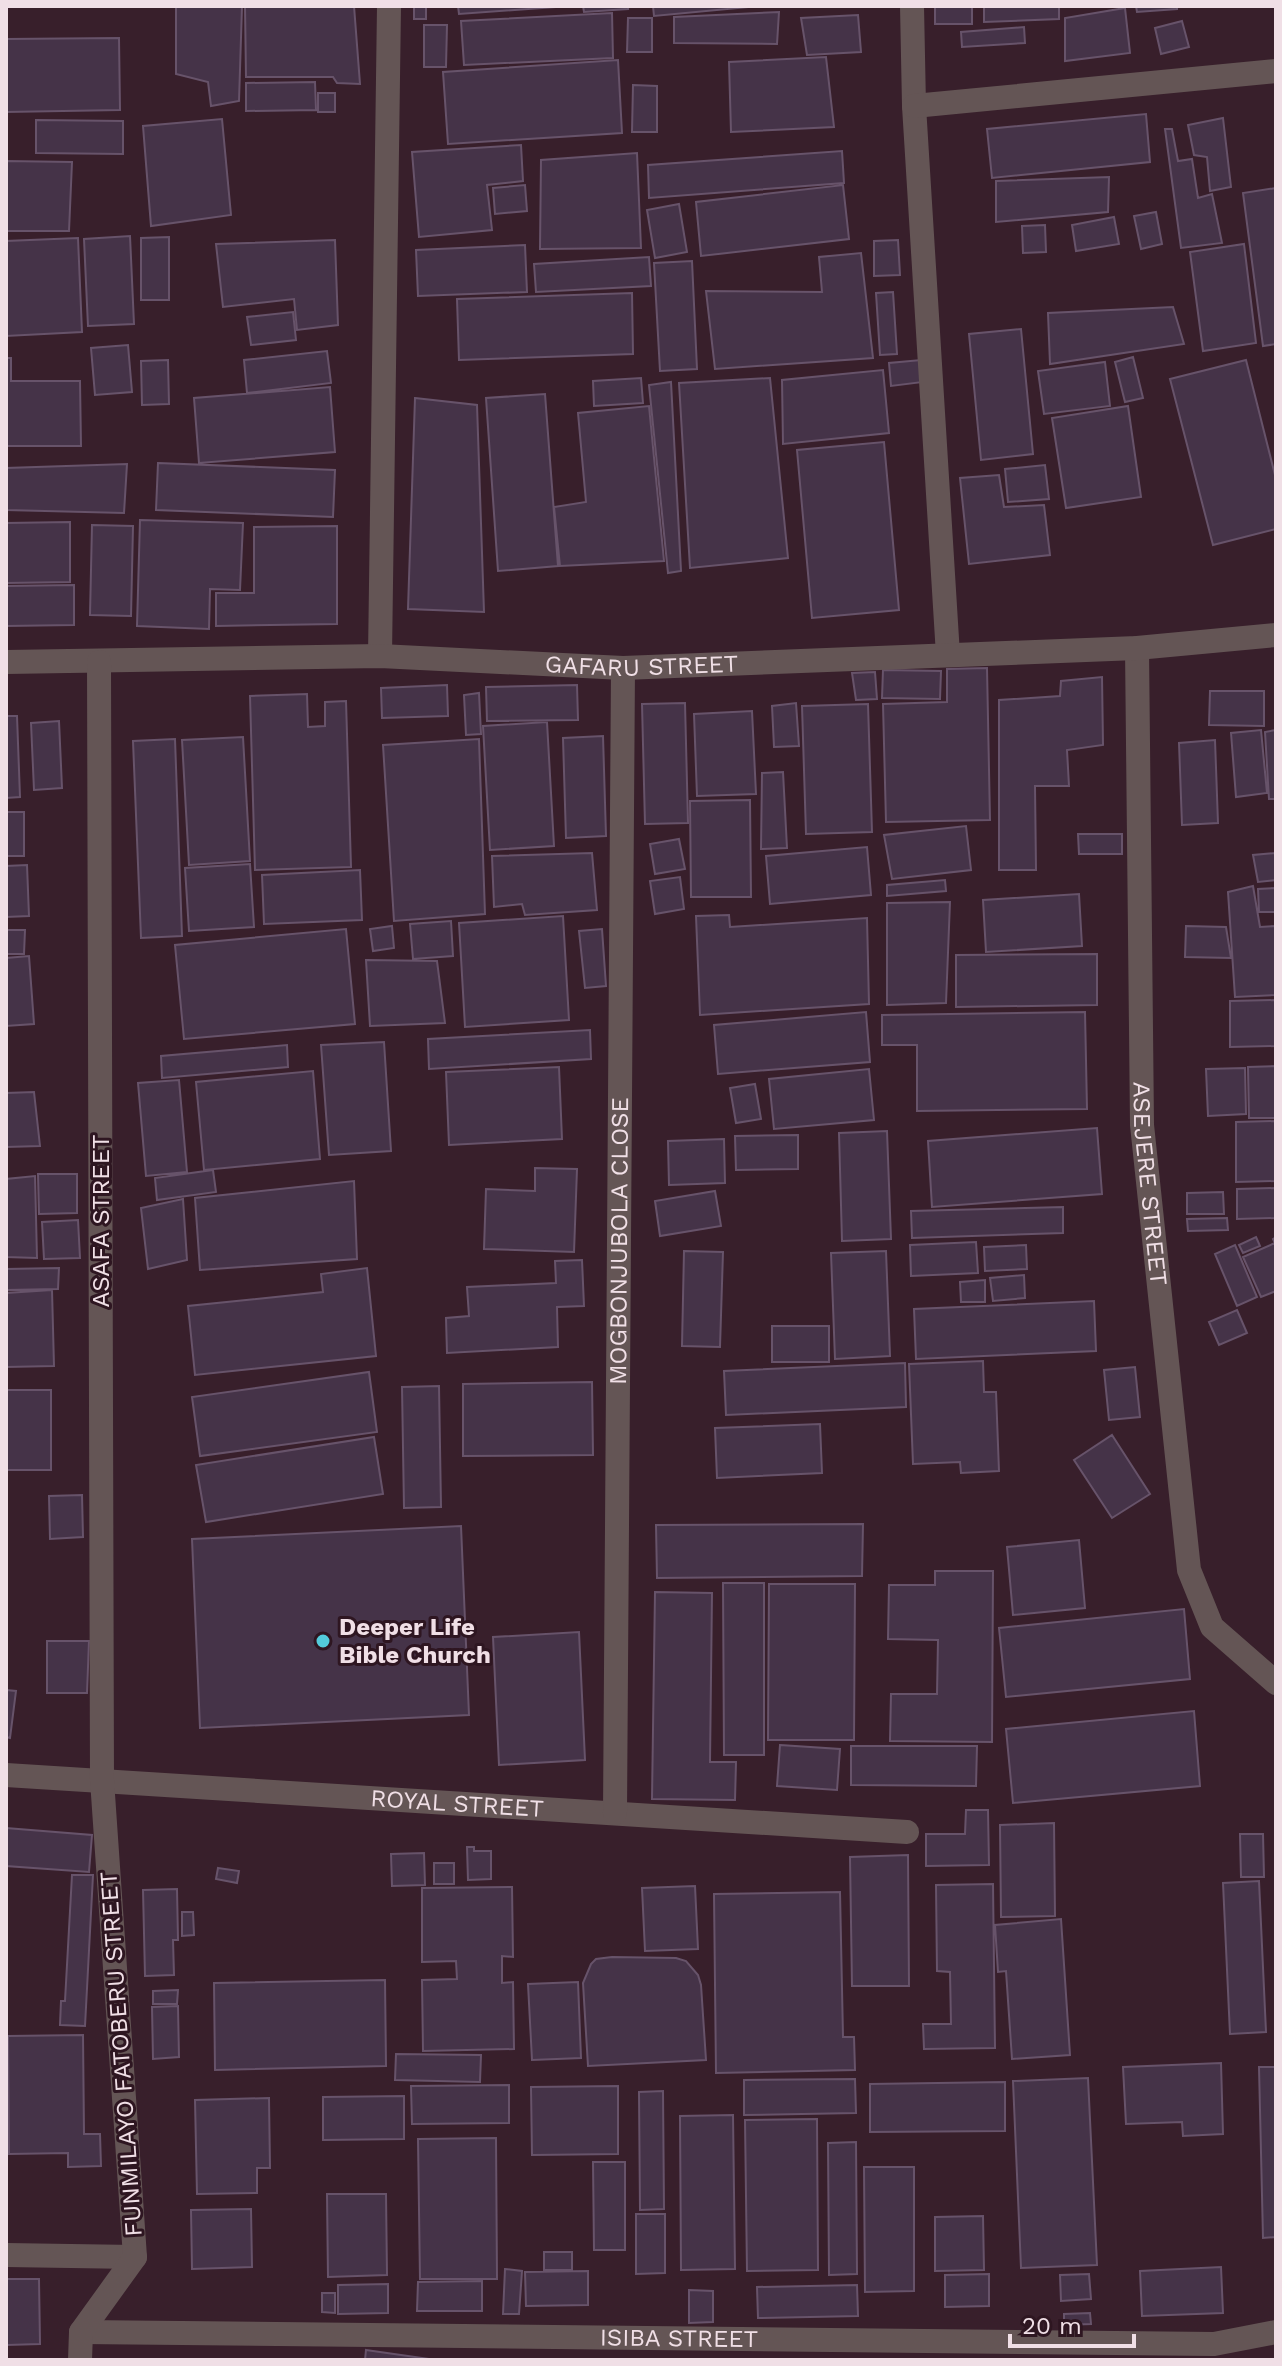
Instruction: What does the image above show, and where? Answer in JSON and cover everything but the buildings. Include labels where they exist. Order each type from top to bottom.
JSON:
[{"type":"street","points":[[380,656],[389,6]]},
{"type":"street","points":[[912,6],[914,106],[948,655]]},
{"type":"street","points":[[914,106],[1276,71]]},
{"type":"street","name":"GAFARU STREET","points":[[6,662],[380,656],[623,668],[1137,648],[1276,635]]},
{"type":"street","name":"ASEJERE STREET","points":[[1137,648],[1142,1125],[1189,1570],[1212,1627],[1276,1683]]},
{"type":"street","name":"ASAFA STREET","points":[[99,662],[102,1780]]},
{"type":"street","name":"MOGBONJUBOLA CLOSE","points":[[615,1813],[623,668]]},
{"type":"street","name":"ROYAL STREET","points":[[6,1775],[907,1832]]},
{"type":"street","name":"FUNMILAYO FATOBERU STREET","points":[[81,2332],[135,2257],[102,1780]]},
{"type":"street","points":[[6,2255],[135,2257]]},
{"type":"street","points":[[80,2360],[81,2332]]},
{"type":"street","name":"ISIBA STREET","points":[[81,2332],[598,2348],[1214,2344],[1276,2332]]},
{"type":"place","name":"Deeper Life Bible Church","points":[[323,1641]]}]
